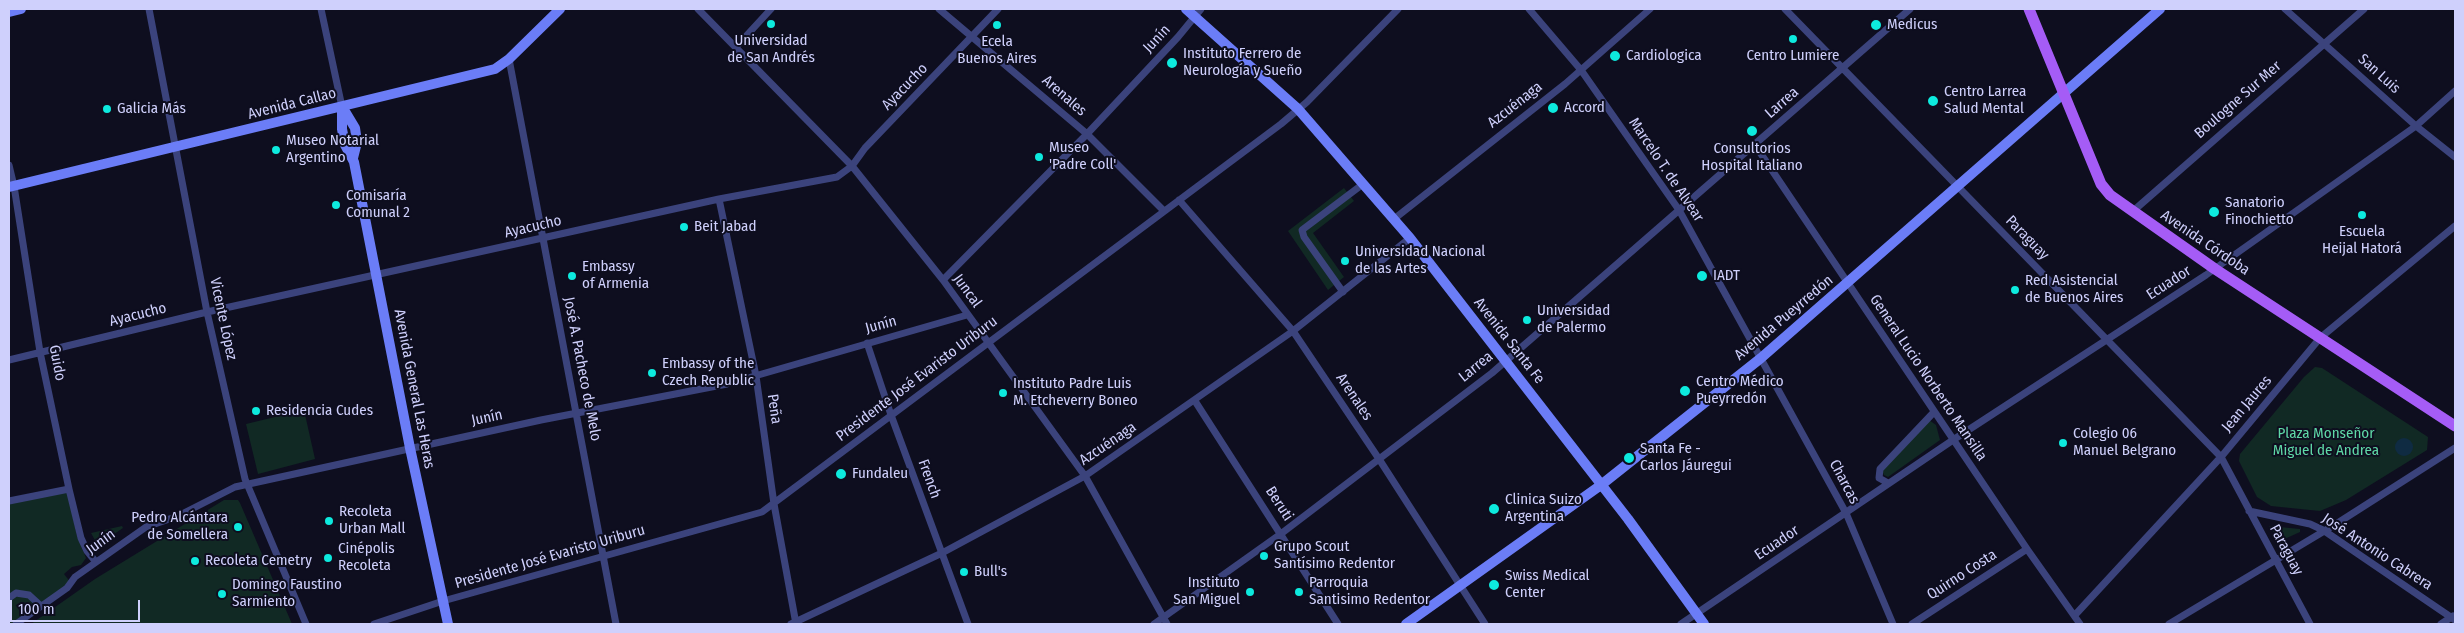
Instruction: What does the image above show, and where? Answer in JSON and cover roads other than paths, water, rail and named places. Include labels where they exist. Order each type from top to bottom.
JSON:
[{"type":"main road","points":[[9,12],[21,9]]},
{"type":"main road","name":"Avenida Callao","points":[[12,187],[491,70],[509,59],[560,9]]},
{"type":"main road","name":"Avenida Santa Fe","points":[[1186,9],[1198,13],[1298,109],[1394,219],[1601,485],[1704,624]]},
{"type":"main road","name":"Avenida Córdoba","points":[[2029,9],[2102,184],[2110,195],[2215,269],[2455,426]]},
{"type":"main road","name":"Avenida Pueyrredón","points":[[1406,624],[1601,485],[1761,358],[2160,9]]},
{"type":"main road","name":"Avenida General Las Heras","points":[[342,107],[342,129],[345,144],[353,158],[410,448],[448,624]]},
{"type":"street","name":"Vicente López","points":[[149,9],[177,147],[207,312],[247,485],[306,624]]},
{"type":"street","points":[[321,9],[342,107]]},
{"type":"street","name":"Juncal","points":[[698,9],[852,166],[943,280],[1085,476],[1166,621]]},
{"type":"street","points":[[736,47],[770,9]]},
{"type":"street","name":"Arenales","points":[[939,9],[974,36],[1087,134],[1164,211]]},
{"type":"street","name":"Ayacucho","points":[[9,360],[207,312],[719,200],[837,177],[852,166],[866,148],[998,9]]},
{"type":"street","name":"Presidente José Evaristo Uriburu","points":[[374,624],[443,601],[762,512],[1298,109],[1398,9]]},
{"type":"street","name":"Marcelo T. de Alvear","points":[[1529,9],[1580,70],[1679,210],[1761,358]]},
{"type":"street","name":"Azcuénaga","points":[[1394,219],[1580,70],[1650,9]]},
{"type":"street","name":"Paraguay","points":[[1785,9],[2221,457],[2310,624]]},
{"type":"street","name":"Larrea","points":[[1154,624],[1166,621],[1505,362],[1910,9]]},
{"type":"street","name":"San Luis","points":[[2285,9],[2416,126],[2455,157]]},
{"type":"street","name":"Boulogne Sur Mer","points":[[2132,212],[2364,9]]},
{"type":"street","name":"Junín","points":[[943,280],[1087,134],[1198,13]]},
{"type":"street","name":"José A. Pacheco de Melo","points":[[509,59],[616,624]]},
{"type":"street","name":"Ecuador","points":[[1681,624],[1953,440],[2215,269],[2416,126],[2455,91]]},
{"type":"street","name":"General Lucio Norberto Mansilla","points":[[1754,145],[2027,549],[2080,624]]},
{"type":"street","name":"Guido","points":[[9,164],[40,352],[81,538],[87,551],[96,562]]},
{"type":"street","points":[[1342,292],[1304,237],[1302,230],[1363,184]]},
{"type":"street","name":"Peña","points":[[719,200],[756,376],[774,504],[794,624]]},
{"type":"street","name":"Arenales","points":[[1179,200],[1293,331],[1379,459],[1485,624]]},
{"type":"street","name":"Jean Jaures","points":[[2075,615],[2221,457],[2320,338],[2455,226]]},
{"type":"street","name":"Azcuénaga","points":[[794,624],[942,553],[1085,476],[1293,331],[1410,238]]},
{"type":"street","name":"Junín","points":[[16,624],[67,588],[75,577],[146,526],[186,513],[235,487],[410,448],[756,376],[967,315]]},
{"type":"street","name":"French","points":[[867,343],[891,415],[968,624]]},
{"type":"street","name":"Charcas","points":[[1761,358],[1846,513],[1893,624]]},
{"type":"street","name":"Beruti","points":[[1195,401],[1282,533],[1338,624]]},
{"type":"street","points":[[1888,484],[1879,478],[1880,469],[1934,412]]},
{"type":"street","points":[[2169,624],[2455,448]]},
{"type":"street","points":[[9,501],[70,489]]},
{"type":"street","name":"José Antonio Cabrera","points":[[2249,511],[2310,524],[2324,530],[2454,617]]},
{"type":"street","name":"Quirno Costa","points":[[1912,624],[2027,549]]},
{"type":"street","points":[[9,598],[16,593],[29,595],[41,606]]},
{"type":"street","points":[[2441,624],[2454,617]]},
{"type":"water","points":[[2404,438],[2410,441],[2413,447],[2410,453],[2404,456],[2398,453],[2395,447],[2398,441]]},
{"type":"place","name":"Universidad de San Andrés","points":[[771,24]]},
{"type":"place","name":"Ecela Buenos Aires","points":[[997,25]]},
{"type":"place","name":"Medicus","points":[[1876,25]]},
{"type":"place","name":"Centro Lumiere","points":[[1793,39]]},
{"type":"place","name":"Cardiologica","points":[[1615,56]]},
{"type":"place","name":"Instituto Ferrero de Neurología y Sueño","points":[[1172,63]]},
{"type":"place","name":"Centro Larrea Salud Mental","points":[[1933,101]]},
{"type":"place","name":"Accord","points":[[1553,108]]},
{"type":"place","name":"Galicia Más","points":[[107,109]]},
{"type":"place","name":"Consultorios Hospital Italiano","points":[[1752,131]]},
{"type":"place","name":"Museo Notarial Argentino","points":[[276,150]]},
{"type":"place","name":"Museo 'Padre Coll'","points":[[1039,157]]},
{"type":"place","name":"Comisaría Comunal 2","points":[[336,205]]},
{"type":"place","name":"Sanatorio Finochietto","points":[[2214,212]]},
{"type":"place","name":"Escuela Heijal Hatorá","points":[[2362,215]]},
{"type":"place","name":"Beit Jabad","points":[[684,227]]},
{"type":"place","name":"Universidad Nacional de las Artes","points":[[1345,261]]},
{"type":"place","name":"Embassy of Armenia","points":[[572,276]]},
{"type":"place","name":"IADT","points":[[1702,276]]},
{"type":"place","name":"Red Asistencial de Buenos Aires","points":[[2015,290]]},
{"type":"place","name":"Universidad de Palermo","points":[[1527,320]]},
{"type":"place","name":"Embassy of the Czech Republic","points":[[652,373]]},
{"type":"place","name":"Centro Médico Pueyrredón","points":[[1685,391]]},
{"type":"place","name":"Instituto Padre Luis M. Etcheverry Boneo","points":[[1003,393]]},
{"type":"place","name":"Residencia Cudes","points":[[256,411]]},
{"type":"place","name":"Colegio 06 Manuel Belgrano","points":[[2063,443]]},
{"type":"place","name":"Santa Fe - Carlos Jáuregui","points":[[1629,458]]},
{"type":"place","name":"Fundaleu","points":[[841,474]]},
{"type":"place","name":"Clinica Suizo Argentina","points":[[1494,509]]},
{"type":"place","name":"Recoleta Urban Mall","points":[[329,521]]},
{"type":"place","name":"Pedro Alcántara de Somellera","points":[[238,527]]},
{"type":"place","name":"Grupo Scout Santísimo Redentor","points":[[1264,556]]},
{"type":"place","name":"Cinépolis Recoleta","points":[[328,558]]},
{"type":"place","name":"Recoleta Cemetry","points":[[195,561]]},
{"type":"place","name":"Bull's","points":[[964,572]]},
{"type":"place","name":"Swiss Medical Center","points":[[1494,585]]},
{"type":"place","name":"Instituto San Miguel","points":[[1250,592]]},
{"type":"place","name":"Parroquia Santisimo Redentor","points":[[1299,592]]},
{"type":"place","name":"Domingo Faustino Sarmiento","points":[[222,594]]},
{"type":"park label","name":"Plaza Monseñor Miguel de Andrea","points":[[2326,442]]}]
